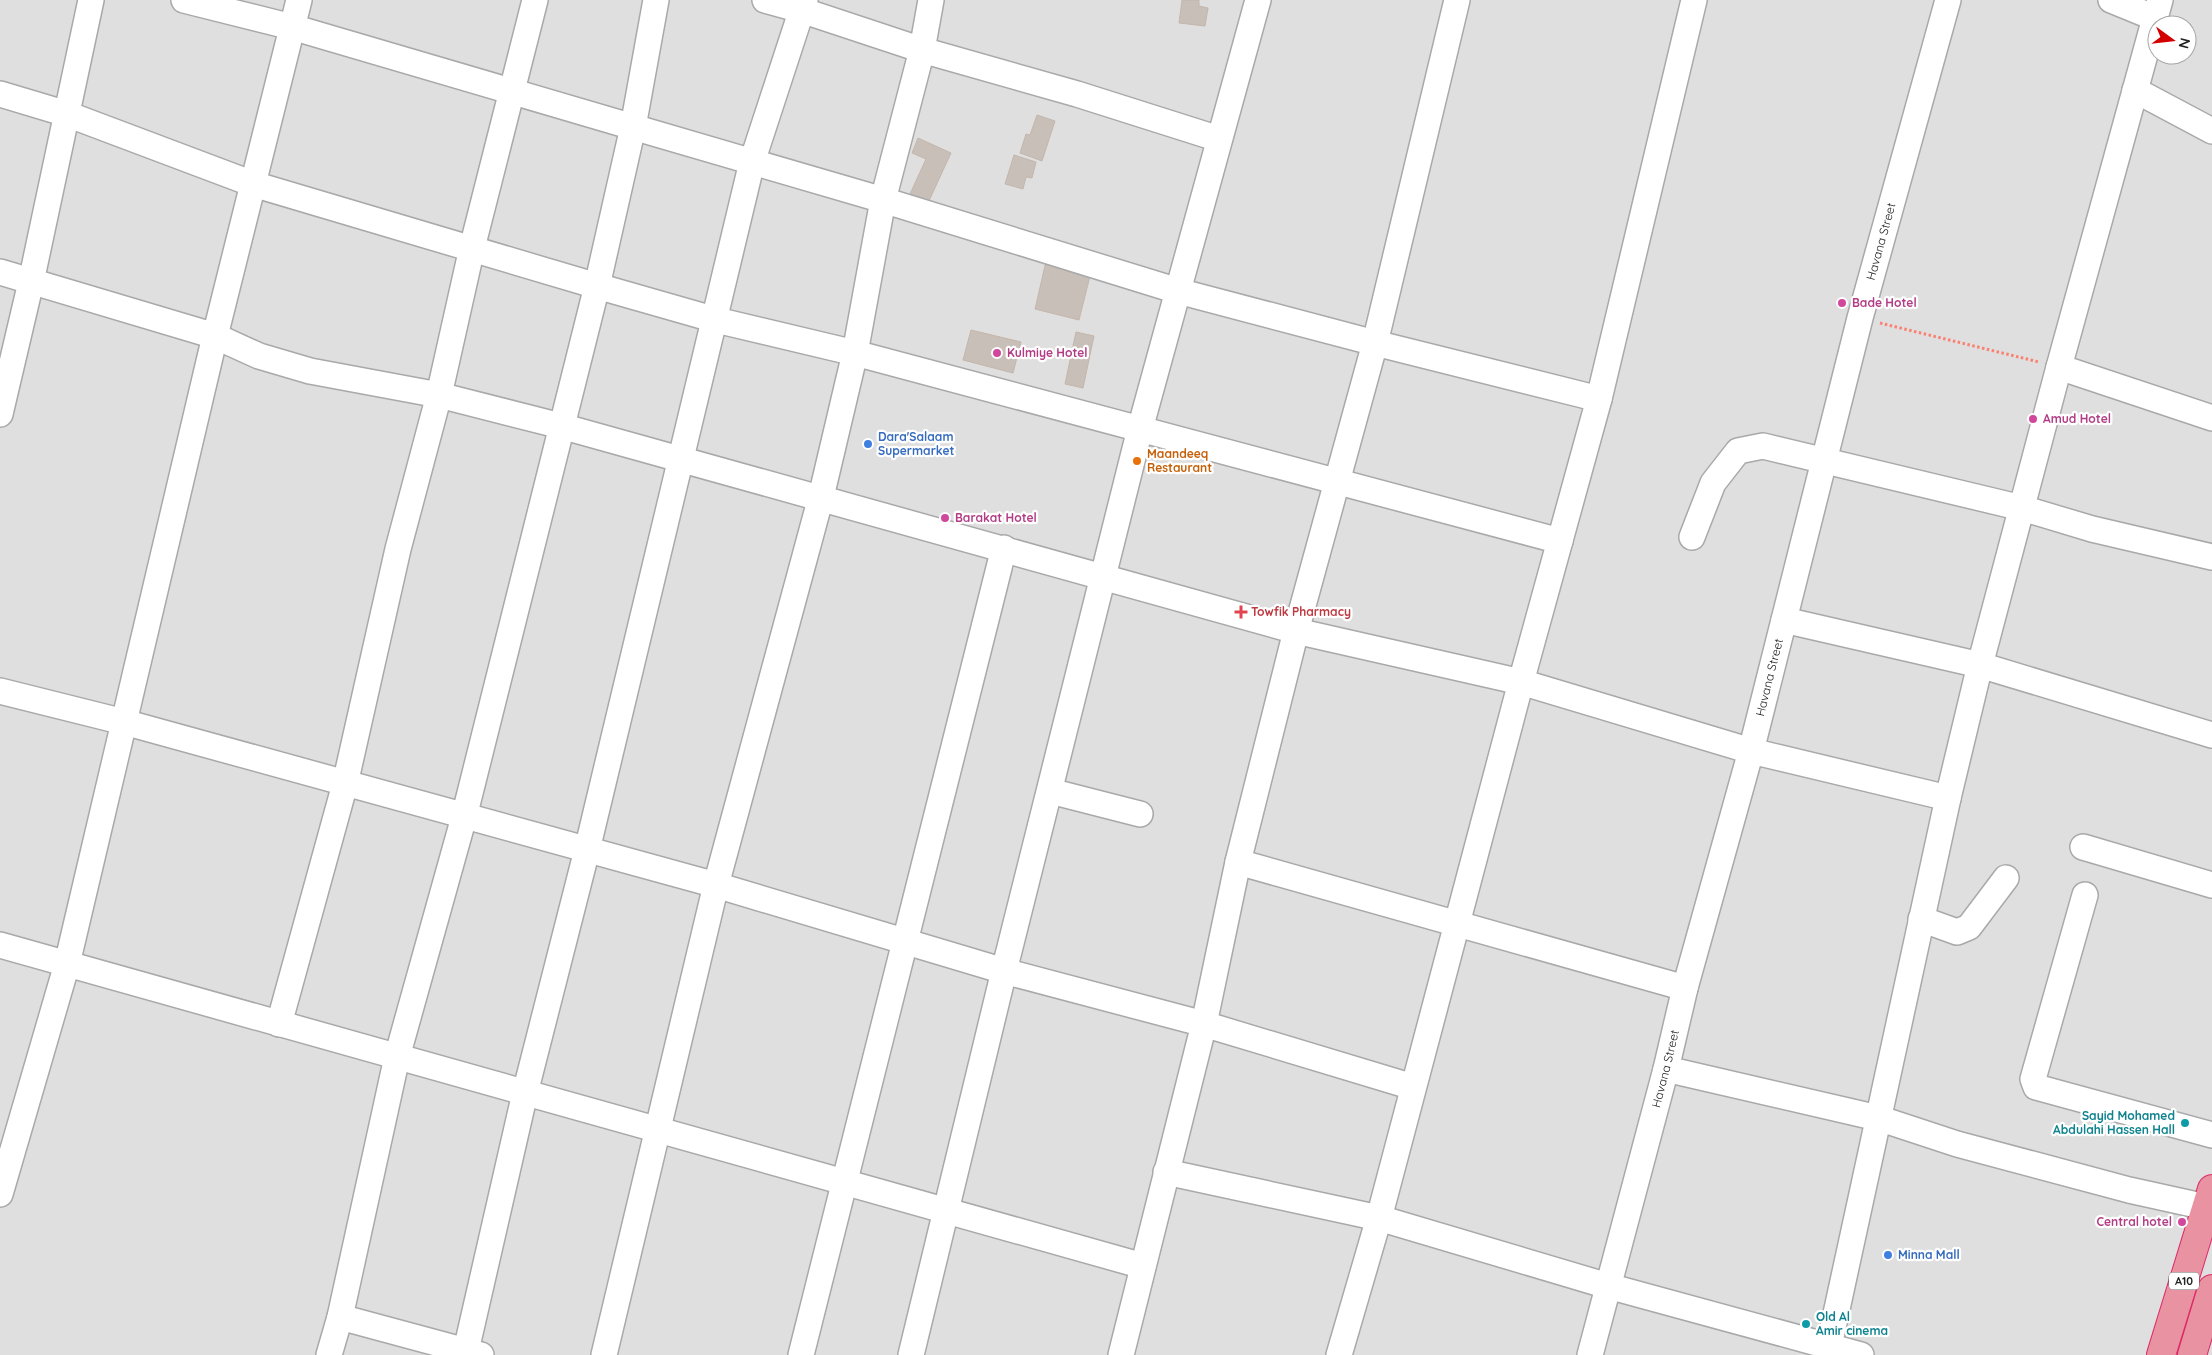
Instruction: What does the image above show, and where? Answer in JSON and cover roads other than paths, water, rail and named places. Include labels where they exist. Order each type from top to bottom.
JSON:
[{"type":"highway","name":"A10","points":[[2161,1355],[2209,1198]]},
{"type":"highway","name":"A10","points":[[2192,1355],[2212,1289]]},
{"type":"street","points":[[0,414],[31,282],[91,0]]},
{"type":"street","points":[[184,0],[292,27],[883,200],[1178,291],[1599,399]]},
{"type":"street","points":[[0,1194],[68,964],[215,336],[299,0]]},
{"type":"street","points":[[279,1024],[345,784],[398,550],[439,395],[510,91],[535,0]]},
{"type":"street","points":[[329,1355],[340,1317],[397,1057],[464,817],[560,426],[597,286],[633,127],[656,0]]},
{"type":"street","points":[[765,0],[803,5],[922,50],[1076,94],[1219,139]]},
{"type":"street","points":[[604,1355],[716,885],[821,497],[856,353],[883,200],[922,50],[931,0]]},
{"type":"street","points":[[911,1355],[1004,971],[1140,429],[1258,0]]},
{"type":"street","points":[[1121,1355],[1204,1024],[1238,862],[1296,631],[1375,343],[1457,0]]},
{"type":"street","points":[[1339,1355],[1379,1218],[1521,682],[1599,399],[1694,0]]},
{"type":"street","name":"Havana Street","points":[[1590,1355],[1666,1070],[1685,988],[1751,751],[1860,318],[1948,0]]},
{"type":"street","points":[[1828,1350],[1921,919],[1980,665],[2059,367],[2158,9],[2111,0]]},
{"type":"street","points":[[340,1317],[471,1354],[525,1093],[587,850],[716,320],[752,162],[803,5]]},
{"type":"street","points":[[2135,90],[2212,131]]},
{"type":"street","points":[[0,94],[67,114],[253,184],[597,286],[716,320],[856,353],[1560,541]]},
{"type":"street","points":[[0,272],[215,336],[259,356],[310,371],[439,395],[560,426],[681,458],[1296,631],[1521,682],[1751,751],[1948,798]]},
{"type":"street","points":[[2059,367],[2212,418]]},
{"type":"street","points":[[1692,537],[1713,482],[1738,451],[1763,446],[2022,508],[2092,529],[2212,557]]},
{"type":"street","points":[[801,1355],[1004,548]]},
{"type":"street","points":[[1784,620],[1980,665],[2212,735]]},
{"type":"street","points":[[0,691],[124,722],[716,885],[1004,971],[1204,1024],[1413,1087]]},
{"type":"street","points":[[1050,791],[1140,814]]},
{"type":"street","points":[[2083,847],[2212,885]]},
{"type":"street","points":[[1238,862],[1685,988]]},
{"type":"street","points":[[1921,919],[1957,932],[1969,927],[2006,878]]},
{"type":"street","points":[[2085,895],[2033,1079],[2036,1088],[2212,1135]]},
{"type":"street","points":[[0,945],[844,1184],[1143,1266]]},
{"type":"street","points":[[1666,1070],[1878,1118],[1985,1152],[2130,1190],[2209,1198]]},
{"type":"street","points":[[1166,1172],[1379,1218],[1828,1350],[1862,1355]]},
{"type":"place","name":"Bade Hotel","points":[[1842,303]]},
{"type":"place","name":"Kulmiye Hotel","points":[[997,353]]},
{"type":"place","name":"Amud Hotel","points":[[2033,419]]},
{"type":"place","name":"Dara'Salaam Supermarket","points":[[868,444]]},
{"type":"place","name":"Maandeeq Restaurant","points":[[1137,461]]},
{"type":"place","name":"Barakat Hotel","points":[[945,518]]},
{"type":"place","name":"Towfik Pharmacy","points":[[1241,612]]},
{"type":"place","name":"Sayid Mohamed Abdulahi Hassen Hall","points":[[2185,1123]]},
{"type":"place","name":"Central hotel","points":[[2182,1222]]},
{"type":"place","name":"Minna Mall","points":[[1888,1255]]},
{"type":"place","name":"Old Al Amir cinema","points":[[1806,1324]]}]
